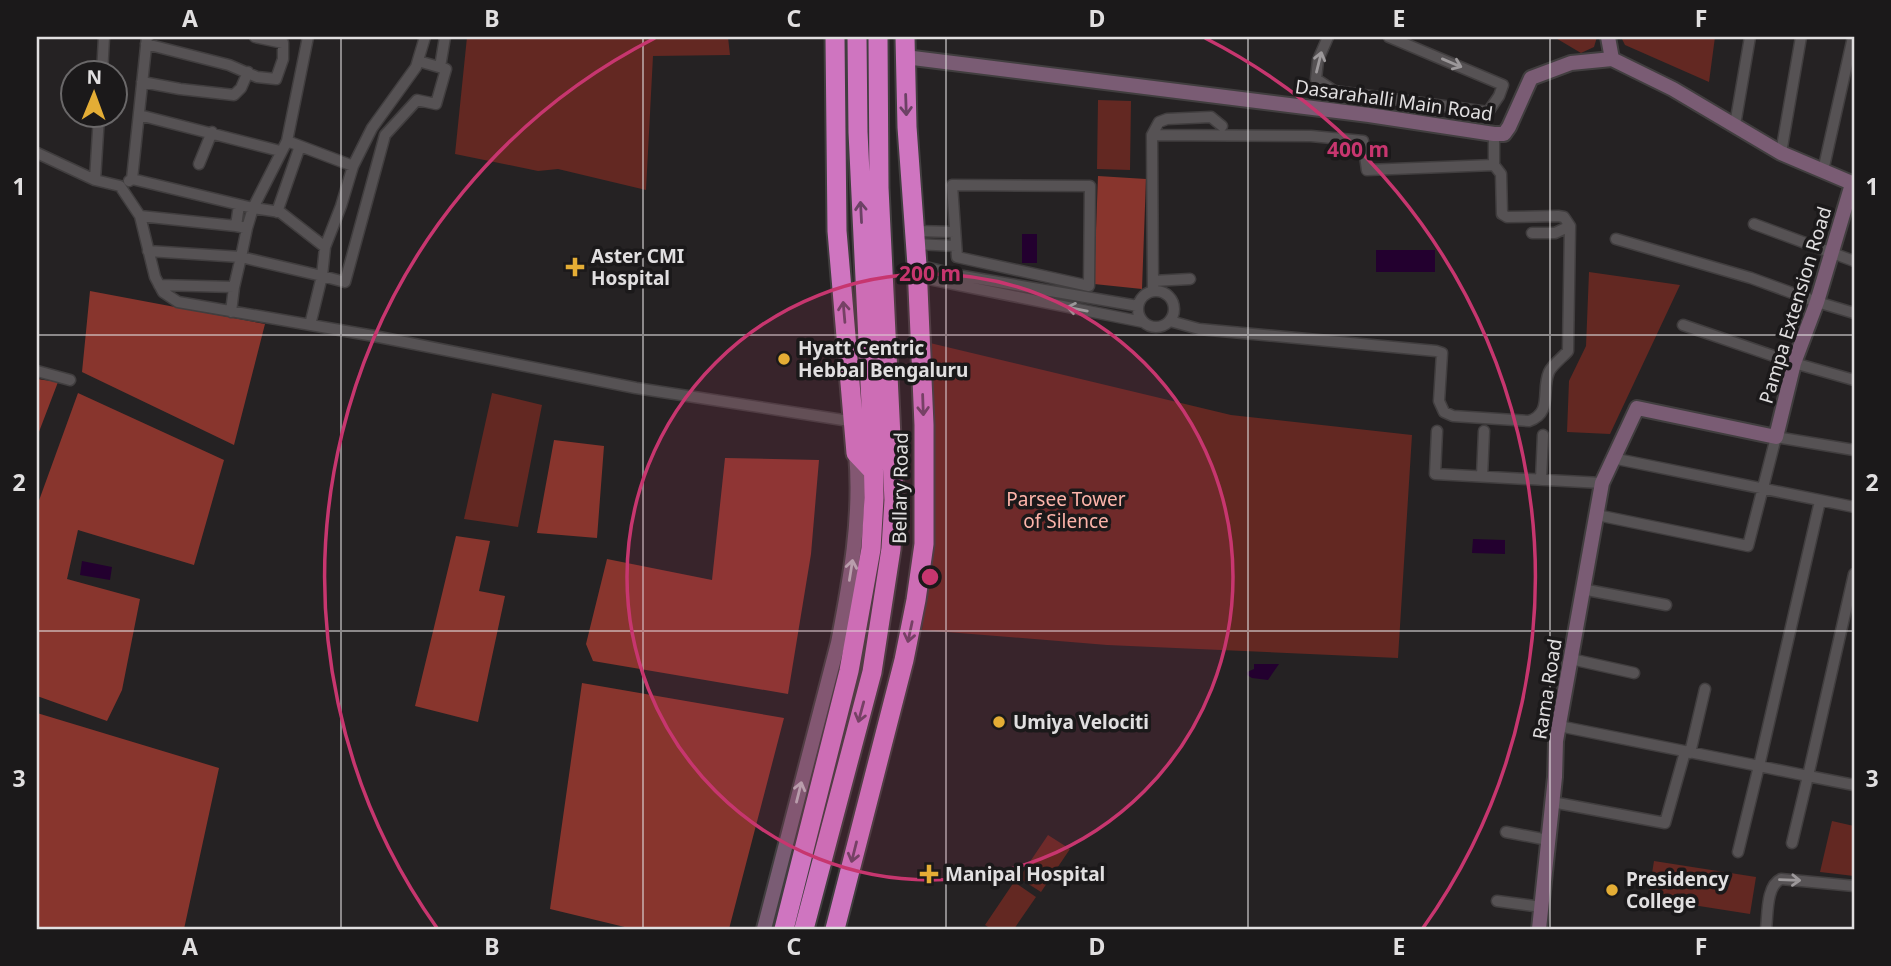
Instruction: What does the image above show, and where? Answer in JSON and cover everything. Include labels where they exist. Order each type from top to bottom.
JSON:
[{"type":"highway","points":[[835,37],[837,231],[863,422],[856,453],[873,471]]},
{"type":"highway","name":"Bellary Road","points":[[784,929],[849,671],[871,549],[873,471],[863,422],[857,37]]},
{"type":"highway","name":"Bellary Road","points":[[804,929],[872,672],[891,549],[893,488],[878,131],[878,37]]},
{"type":"highway","name":"Bellary Road","points":[[835,929],[904,660],[924,544],[925,464],[918,271],[905,43]]},
{"type":"street","points":[[103,60],[104,37]]},
{"type":"street","points":[[132,179],[146,41],[267,79],[276,79],[283,59],[283,43],[255,37]]},
{"type":"street","points":[[231,312],[234,286],[253,208],[287,141],[308,37]]},
{"type":"street","points":[[310,325],[322,276],[325,247],[353,166],[372,128],[416,67],[425,37]]},
{"type":"street","points":[[440,67],[445,37]]},
{"type":"street","points":[[1328,37],[1318,60],[1316,79],[1334,91],[1488,112],[1499,96],[1503,85],[1389,37]]},
{"type":"street","points":[[1608,37],[1612,59],[1673,89],[1781,153],[1853,184]]},
{"type":"street","points":[[1735,125],[1750,37]]},
{"type":"street","points":[[1781,153],[1801,37]]},
{"type":"street","points":[[1823,171],[1849,82],[1853,37]]},
{"type":"street","name":"Dasarahalli Main Road","points":[[905,43],[1494,134],[1504,134],[1509,127],[1531,78],[1571,63],[1612,59]]},
{"type":"street","points":[[148,251],[241,257],[345,282],[385,135],[417,100],[436,104],[446,69],[418,61]]},
{"type":"street","points":[[142,82],[234,95],[241,88],[248,72]]},
{"type":"street","points":[[1353,113],[1356,94]]},
{"type":"street","points":[[1369,115],[1371,97]]},
{"type":"street","points":[[139,115],[280,151]]},
{"type":"street","points":[[1153,286],[1152,135],[1160,122],[1167,119],[1211,117],[1222,126]]},
{"type":"street","points":[[95,180],[98,130]]},
{"type":"street","points":[[199,164],[212,132]]},
{"type":"street","points":[[1170,321],[1199,329],[1436,351],[1442,353],[1439,401],[1444,412],[1454,416],[1529,421],[1537,419],[1544,411],[1549,372],[1568,351],[1570,226],[1564,217],[1502,214],[1501,174],[1494,165],[1494,134]]},
{"type":"street","points":[[1152,135],[1311,136],[1363,141],[1367,170],[1494,165]]},
{"type":"street","points":[[287,141],[353,166]]},
{"type":"street","points":[[277,212],[300,146]]},
{"type":"street","points":[[37,153],[95,180],[120,186],[140,216],[159,285],[163,292],[178,302],[636,388],[863,422]]},
{"type":"street","points":[[120,186],[132,179],[277,212],[325,247]]},
{"type":"street","name":"Pampa Extension Road","points":[[1776,438],[1794,363],[1853,184]]},
{"type":"street","points":[[952,185],[1090,186],[1089,286],[957,257],[956,246],[952,185]]},
{"type":"street","points":[[236,226],[239,205]]},
{"type":"street","points":[[140,216],[247,228]]},
{"type":"street","points":[[1754,224],[1854,261]]},
{"type":"street","points":[[1532,233],[1555,233],[1570,226]]},
{"type":"street","points":[[915,238],[955,232]]},
{"type":"street","points":[[915,238],[956,246]]},
{"type":"street","points":[[1616,239],[1751,278],[1854,313]]},
{"type":"street","points":[[918,271],[963,276],[1138,306]]},
{"type":"street","points":[[918,271],[1143,322]]},
{"type":"street","points":[[1153,286],[1172,300],[1175,311],[1170,321],[1160,327],[1148,326],[1140,318],[1138,306],[1143,296],[1153,286],[1190,279]]},
{"type":"street","points":[[159,285],[234,286]]},
{"type":"street","points":[[1683,325],[1794,363],[1854,380]]},
{"type":"street","points":[[37,371],[70,380]]},
{"type":"street","name":"Rama Road","points":[[1539,929],[1559,726],[1602,483],[1612,458],[1637,408],[1776,438]]},
{"type":"street","points":[[1437,430],[1435,474],[1602,483]]},
{"type":"street","points":[[1482,476],[1484,430]]},
{"type":"street","points":[[1541,480],[1543,435]]},
{"type":"street","points":[[1597,515],[1748,546],[1776,438],[1854,450]]},
{"type":"street","points":[[764,929],[838,643],[856,517],[856,453]]},
{"type":"street","points":[[1612,458],[1854,507]]},
{"type":"street","points":[[1738,852],[1820,501]]},
{"type":"street","points":[[1792,843],[1854,574]]},
{"type":"street","points":[[1582,589],[1666,605]]},
{"type":"street","points":[[1571,659],[1634,673]]},
{"type":"street","points":[[1552,802],[1665,823],[1705,689]]},
{"type":"street","points":[[1559,726],[1854,785]]},
{"type":"street","points":[[1506,831],[1548,840]]},
{"type":"street","points":[[1766,929],[1771,890],[1776,881],[1781,879],[1854,886]]},
{"type":"street","points":[[1497,901],[1542,907]]},
{"type":"green space","points":[[467,37],[728,37],[730,55],[653,56],[646,190],[558,169],[538,171],[455,154]]},
{"type":"green space","points":[[1554,37],[1597,37],[1594,47],[1581,53]]},
{"type":"green space","points":[[1621,37],[1715,37],[1709,82],[1625,45]]},
{"type":"green space","points":[[1098,100],[1131,101],[1130,170],[1097,169]]},
{"type":"green space","points":[[1589,272],[1680,285],[1610,434],[1567,432],[1569,381],[1586,346]]},
{"type":"green space","name":"Parsee Tower of Silence","points":[[930,343],[1231,415],[1412,435],[1398,658],[1107,645],[922,630],[935,496]]},
{"type":"green space","points":[[492,393],[542,405],[518,527],[464,519]]},
{"type":"green space","points":[[1832,821],[1854,826],[1854,876],[1820,872]]},
{"type":"green space","points":[[1048,835],[1070,849],[1041,892],[1019,878]]},
{"type":"green space","points":[[1654,861],[1756,877],[1750,914],[1648,898]]},
{"type":"green space","points":[[1014,882],[1036,897],[1014,929],[991,929],[985,925]]},
{"type":"shaded area","points":[[1098,176],[1146,179],[1142,289],[1094,284]]},
{"type":"shaded area","points":[[1022,234],[1037,234],[1037,263],[1022,263]]},
{"type":"shaded area","points":[[1376,250],[1435,250],[1435,272],[1376,272]]},
{"type":"shaded area","points":[[90,291],[265,324],[234,445],[82,372]]},
{"type":"shaded area","points":[[37,379],[58,382],[37,437]]},
{"type":"shaded area","points":[[78,393],[224,460],[194,565],[78,530],[67,579],[140,599],[122,690],[107,721],[37,696],[37,506]]},
{"type":"shaded area","points":[[554,440],[604,446],[597,538],[537,533]]},
{"type":"shaded area","points":[[725,458],[819,460],[811,554],[788,694],[593,661],[586,644],[607,559],[712,580]]},
{"type":"shaded area","points":[[456,536],[490,541],[479,591],[505,596],[478,722],[415,706]]},
{"type":"shaded area","points":[[1473,539],[1505,540],[1505,554],[1472,553]]},
{"type":"shaded area","points":[[82,561],[112,567],[110,580],[80,575]]},
{"type":"shaded area","points":[[1254,664],[1279,664],[1268,680],[1247,675],[1247,672],[1254,669]]},
{"type":"shaded area","points":[[582,683],[784,718],[729,929],[633,929],[550,909]]},
{"type":"shaded area","points":[[37,713],[219,768],[184,929],[37,929]]},
{"type":"place","name":"Aster CMI Hospital","points":[[575,267]]},
{"type":"place","name":"Hyatt Centric Hebbal Bengaluru","points":[[784,359]]},
{"type":"place","name":"Umiya Velociti","points":[[999,722]]},
{"type":"place","name":"Manipal Hospital","points":[[929,874]]},
{"type":"place","name":"Presidency College","points":[[1612,890]]}]
